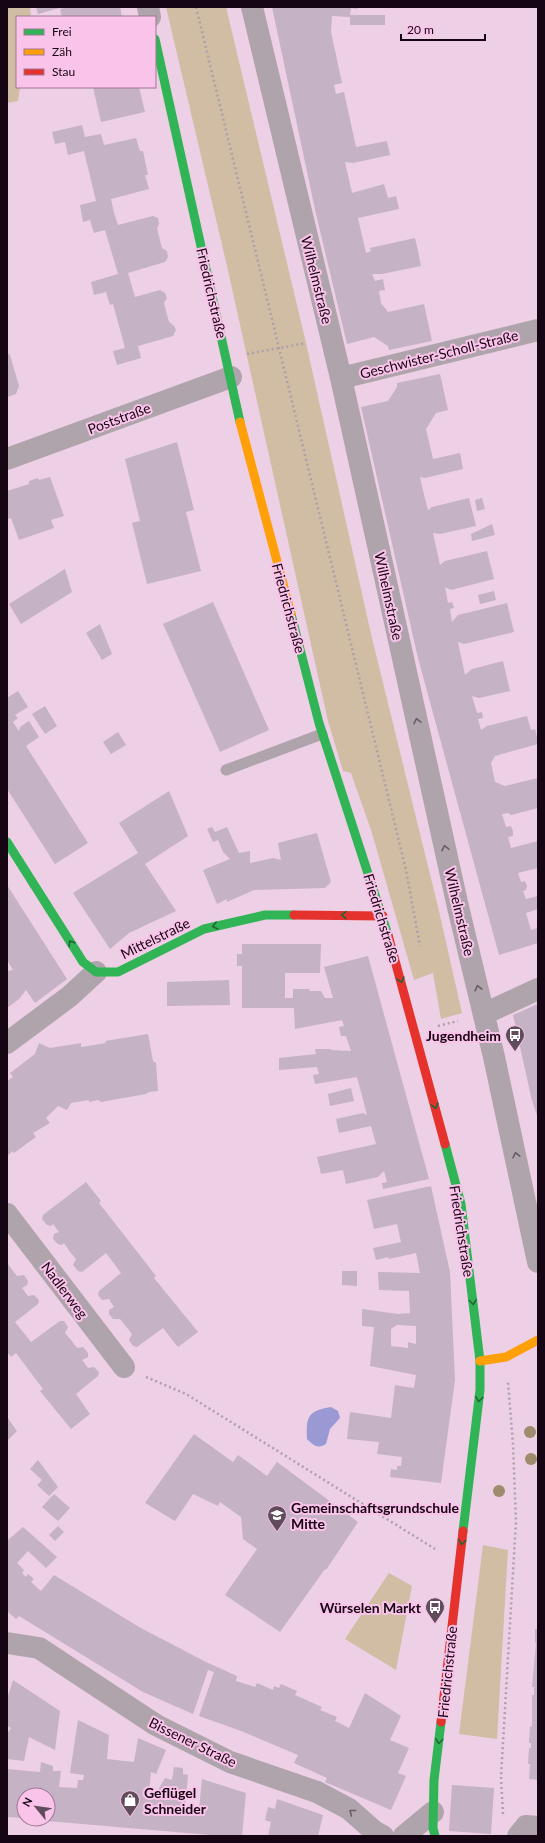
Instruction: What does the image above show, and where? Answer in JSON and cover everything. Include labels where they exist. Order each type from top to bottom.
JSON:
[{"type":"street","name":"Wilhelmstraße","points":[[252,7],[341,378],[456,899],[484,1014],[530,1190],[538,1262]]},
{"type":"street","name":"Friedrichstraße","points":[[156,43],[236,405],[322,734],[383,916],[461,1204],[480,1360],[480,1390],[434,1780],[433,1828],[435,1836]]},
{"type":"street","name":"Geschwister-Scholl-Straße","points":[[341,378],[538,330]]},
{"type":"street","name":"Poststraße","points":[[7,459],[231,377]]},
{"type":"street","points":[[7,842],[83,962],[96,972],[70,996],[7,1043]]},
{"type":"street","name":"Mittelstraße","points":[[96,972],[118,972],[204,929],[265,914],[383,916]]},
{"type":"street","points":[[484,1014],[538,989]]},
{"type":"street","name":"Nadlerweg","points":[[7,1214],[124,1367]]},
{"type":"street","points":[[480,1360],[506,1357],[538,1340]]},
{"type":"street","name":"Bissener Straße","points":[[7,1643],[39,1648],[156,1725],[230,1762],[318,1792],[349,1809],[374,1831],[383,1836]]},
{"type":"street","points":[[404,1836],[433,1812]]},
{"type":"street","points":[[511,1829],[526,1826],[538,1827]]},
{"type":"lane","points":[[226,770],[322,734]]},
{"type":"path","points":[[196,7],[406,870],[420,948]]},
{"type":"path","points":[[247,354],[306,343]]},
{"type":"path","points":[[434,1022],[435,1026]]},
{"type":"path","points":[[506,1357],[513,1444],[516,1521],[501,1777],[511,1829]]},
{"type":"path","points":[[124,1367],[186,1394],[459,1564]]},
{"type":"shaded area","points":[[7,7],[30,7],[31,16],[16,16],[16,88],[20,88],[18,101],[7,103]]},
{"type":"shaded area","points":[[166,7],[226,7],[306,343],[371,634],[438,907],[462,1013],[441,1019],[433,973],[414,980],[372,833],[351,773],[343,771],[328,721],[227,266]]},
{"type":"shaded area","points":[[483,1545],[508,1550],[497,1739],[459,1734]]},
{"type":"shaded area","points":[[389,1573],[412,1586],[396,1670],[345,1639]]},
{"type":"water","points":[[331,1407],[338,1411],[340,1418],[330,1429],[326,1444],[316,1446],[307,1439],[308,1420],[317,1410]]},
{"type":"building","points":[[36,7],[63,7],[38,14]]},
{"type":"building","points":[[66,7],[120,7],[122,16],[62,16],[60,9]]},
{"type":"building","points":[[272,7],[357,7],[357,9],[351,8],[350,15],[385,15],[385,25],[350,25],[350,17],[332,16],[331,32],[342,83],[334,85],[336,94],[344,92],[356,147],[387,141],[390,155],[353,163],[345,162],[352,193],[384,184],[388,198],[396,196],[399,209],[358,218],[366,253],[371,251],[370,248],[415,238],[421,266],[382,274],[372,274],[375,281],[383,279],[385,290],[379,291],[381,303],[388,312],[424,304],[432,341],[389,350],[388,346],[374,337],[347,344],[316,214]]},
{"type":"building","points":[[93,88],[139,88],[145,112],[101,122]]},
{"type":"building","points":[[82,125],[85,137],[101,134],[104,145],[136,138],[140,151],[143,151],[148,175],[145,175],[149,189],[111,199],[114,213],[118,225],[153,216],[158,218],[159,224],[157,229],[162,248],[167,251],[168,257],[165,262],[128,273],[135,297],[160,290],[165,293],[167,298],[164,303],[169,322],[176,330],[173,336],[138,346],[141,358],[117,365],[113,351],[125,348],[113,304],[110,305],[106,292],[94,295],[91,282],[118,274],[105,230],[94,233],[90,220],[83,222],[80,205],[96,201],[84,151],[68,155],[65,142],[55,144],[52,132]]},
{"type":"building","points":[[7,353],[10,355],[19,386],[16,394],[7,397]]},
{"type":"building","points":[[440,374],[448,410],[436,413],[426,429],[433,459],[460,453],[463,469],[425,478],[420,477],[424,495],[428,510],[432,507],[469,498],[476,526],[440,534],[433,533],[440,565],[445,561],[487,551],[494,579],[451,590],[445,587],[448,603],[452,602],[454,608],[450,609],[452,622],[458,615],[507,603],[514,632],[464,644],[458,642],[465,675],[472,669],[503,661],[510,691],[479,698],[472,696],[477,713],[482,712],[483,718],[478,719],[481,730],[487,726],[527,716],[531,730],[535,729],[538,741],[538,744],[495,756],[491,763],[495,782],[505,786],[538,778],[538,808],[511,815],[508,813],[502,814],[506,827],[511,826],[513,831],[513,836],[508,837],[511,848],[538,841],[538,868],[518,873],[521,882],[525,881],[527,886],[526,890],[523,891],[526,899],[538,896],[538,909],[526,913],[531,930],[538,928],[538,943],[499,955],[418,658],[361,407],[388,401],[397,387],[397,383]]},
{"type":"building","points":[[177,442],[194,510],[186,512],[201,571],[147,584],[132,523],[140,521],[125,459]]},
{"type":"building","points":[[50,477],[64,516],[51,520],[54,528],[19,540],[11,518],[7,519],[7,491],[29,484],[29,481],[38,478],[39,480]]},
{"type":"building","points":[[482,498],[485,509],[477,511],[475,500]]},
{"type":"building","points":[[492,524],[495,535],[472,541],[471,534]]},
{"type":"building","points":[[65,569],[72,592],[21,624],[9,604]]},
{"type":"building","points":[[494,591],[496,600],[480,604],[478,595]]},
{"type":"building","points":[[213,602],[269,730],[220,752],[163,624]]},
{"type":"building","points":[[100,624],[112,654],[102,660],[86,633]]},
{"type":"building","points":[[18,691],[28,707],[15,715],[18,718],[13,722],[19,731],[20,727],[29,721],[39,737],[26,746],[88,843],[55,864],[7,789],[7,698]]},
{"type":"building","points":[[45,706],[57,726],[45,734],[32,714]]},
{"type":"building","points":[[118,732],[126,745],[111,754],[103,742]]},
{"type":"building","points":[[169,791],[188,836],[145,864],[176,911],[129,933],[110,949],[73,893],[138,853],[119,823]]},
{"type":"building","points":[[212,827],[215,832],[227,827],[239,853],[250,851],[250,863],[273,858],[281,860],[278,843],[317,833],[331,882],[325,888],[254,890],[227,902],[227,899],[217,904],[203,870],[230,859],[223,852],[218,840],[213,842],[207,829]]},
{"type":"building","points":[[7,885],[67,979],[35,1003],[26,990],[19,999],[7,1008],[7,971],[13,970],[7,960]]},
{"type":"building","points":[[242,944],[321,944],[320,973],[285,973],[285,998],[293,998],[293,989],[309,989],[310,991],[321,991],[325,998],[333,998],[324,967],[368,956],[429,1179],[383,1189],[382,1183],[387,1182],[384,1171],[378,1177],[346,1184],[343,1170],[321,1174],[317,1157],[376,1144],[371,1126],[339,1133],[336,1119],[363,1113],[367,1115],[357,1077],[315,1084],[313,1075],[319,1074],[317,1067],[279,1070],[279,1058],[316,1054],[315,1049],[351,1051],[346,1036],[341,1036],[339,1027],[344,1026],[342,1020],[295,1029],[294,1008],[242,1008],[242,966],[237,966],[237,954],[242,954]]},
{"type":"building","points":[[229,980],[230,1005],[167,1006],[167,982]]},
{"type":"building","points":[[538,1004],[538,1118],[532,1101],[513,1015]]},
{"type":"building","points":[[148,1034],[153,1061],[156,1063],[158,1091],[101,1102],[98,1100],[89,1102],[89,1100],[71,1103],[67,1110],[58,1106],[46,1118],[50,1123],[33,1133],[36,1137],[14,1153],[13,1151],[7,1156],[7,1081],[13,1077],[10,1073],[35,1054],[39,1043],[50,1048],[81,1043],[81,1047],[106,1043],[105,1041]]},
{"type":"building","points":[[351,1088],[354,1101],[330,1106],[328,1094]]},
{"type":"building","points":[[86,1182],[101,1201],[99,1203],[156,1276],[154,1278],[198,1332],[178,1347],[163,1328],[137,1347],[133,1346],[129,1340],[132,1334],[120,1319],[113,1319],[109,1314],[109,1310],[114,1307],[109,1299],[102,1300],[98,1295],[99,1291],[121,1273],[106,1253],[82,1272],[78,1271],[73,1265],[76,1259],[64,1243],[62,1245],[58,1244],[53,1239],[54,1234],[59,1232],[53,1224],[51,1226],[47,1225],[42,1219],[43,1215]]},
{"type":"building","points":[[431,1186],[450,1272],[455,1380],[441,1483],[390,1477],[391,1469],[397,1470],[397,1466],[401,1466],[402,1457],[377,1454],[379,1442],[347,1439],[350,1412],[391,1418],[395,1385],[414,1388],[416,1375],[370,1366],[374,1327],[362,1326],[362,1309],[398,1314],[410,1313],[409,1291],[379,1290],[378,1272],[420,1273],[416,1253],[389,1259],[388,1257],[376,1260],[373,1248],[401,1242],[397,1224],[374,1229],[367,1200]],"holes":[[[397,1325],[416,1326],[416,1344],[408,1342],[408,1348],[391,1346],[391,1329]]]},
{"type":"building","points":[[7,1263],[17,1276],[24,1275],[28,1281],[27,1285],[22,1288],[28,1296],[34,1295],[39,1300],[38,1304],[15,1322],[31,1342],[60,1321],[64,1321],[68,1327],[65,1333],[77,1348],[83,1347],[88,1353],[88,1357],[82,1360],[88,1368],[94,1367],[99,1372],[98,1376],[76,1394],[90,1414],[71,1429],[40,1391],[43,1389],[16,1353],[11,1357],[7,1352]]},
{"type":"building","points":[[342,1271],[357,1271],[357,1286],[342,1285]]},
{"type":"building","points":[[7,1417],[17,1431],[7,1441]]},
{"type":"building","points":[[194,1434],[233,1462],[238,1455],[267,1476],[277,1462],[358,1522],[326,1570],[325,1569],[280,1632],[225,1595],[257,1549],[243,1539],[241,1517],[220,1502],[218,1506],[193,1494],[175,1521],[145,1503]]},
{"type":"building","points":[[38,1460],[58,1487],[49,1496],[37,1485],[42,1480],[30,1469]]},
{"type":"building","points":[[54,1494],[70,1508],[58,1521],[42,1507]]},
{"type":"building","points":[[58,1526],[64,1532],[55,1541],[49,1535]]},
{"type":"building","points":[[23,1527],[57,1557],[46,1568],[28,1551],[17,1563],[24,1570],[22,1573],[26,1577],[28,1574],[34,1579],[31,1582],[41,1591],[54,1575],[139,1627],[206,1662],[237,1676],[236,1681],[255,1687],[257,1683],[273,1690],[274,1686],[279,1688],[281,1684],[297,1691],[295,1695],[322,1707],[320,1710],[337,1717],[335,1721],[349,1728],[365,1693],[401,1716],[390,1740],[409,1748],[398,1773],[406,1776],[391,1810],[325,1782],[327,1778],[294,1763],[298,1755],[241,1731],[199,1716],[214,1672],[208,1670],[193,1714],[143,1692],[19,1616],[16,1619],[7,1611],[7,1541]]},
{"type":"building","points":[[535,1629],[538,1629],[538,1780],[529,1779],[530,1764],[528,1764],[529,1748],[531,1748],[531,1743],[529,1743],[530,1726],[532,1727],[532,1695],[534,1695],[534,1687],[532,1687],[536,1643]]},
{"type":"building","points":[[13,1680],[60,1711],[55,1750],[29,1737],[24,1761],[7,1759],[7,1734],[11,1728],[7,1726],[7,1699]]},
{"type":"building","points":[[78,1720],[109,1735],[107,1759],[134,1762],[138,1738],[166,1750],[156,1774],[151,1772],[149,1792],[157,1792],[165,1778],[172,1780],[174,1767],[183,1768],[183,1774],[188,1775],[185,1808],[199,1809],[202,1779],[246,1793],[242,1836],[222,1836],[56,1822],[56,1787],[16,1787],[16,1818],[7,1817],[7,1769],[40,1772],[41,1762],[53,1766],[53,1771],[61,1771],[59,1787],[77,1788],[78,1780],[83,1780],[84,1775],[70,1773]]},
{"type":"building","points":[[452,1785],[494,1788],[491,1834],[449,1831]]},
{"type":"building","points":[[277,1799],[323,1815],[318,1836],[268,1836],[271,1822],[265,1820],[268,1807],[275,1809]]},
{"type":"traffic: fast","points":[[156,44],[240,422]]},
{"type":"traffic: fast","points":[[291,614],[319,723],[388,935]]},
{"type":"traffic: fast","points":[[7,842],[83,962],[96,972],[118,972],[204,929],[265,915],[294,915]]},
{"type":"traffic: fast","points":[[445,1144],[461,1204],[480,1361],[480,1390],[463,1531]]},
{"type":"traffic: fast","points":[[435,1836],[433,1828],[434,1780],[441,1722]]},
{"type":"traffic: slow","points":[[240,422],[291,614]]},
{"type":"traffic: slow","points":[[480,1361],[506,1357],[538,1340]]},
{"type":"traffic: jam","points":[[294,915],[383,916]]},
{"type":"traffic: jam","points":[[388,935],[445,1144]]},
{"type":"traffic: jam","points":[[441,1722],[463,1531]]},
{"type":"place","name":"Jugendheim","points":[[515,1052]]},
{"type":"place","name":"Gemeinschaftsgrundschule Mitte","points":[[277,1532]]},
{"type":"place","name":"Würselen Markt","points":[[435,1624]]},
{"type":"place","name":"Geflügel Schneider","points":[[130,1817]]}]
